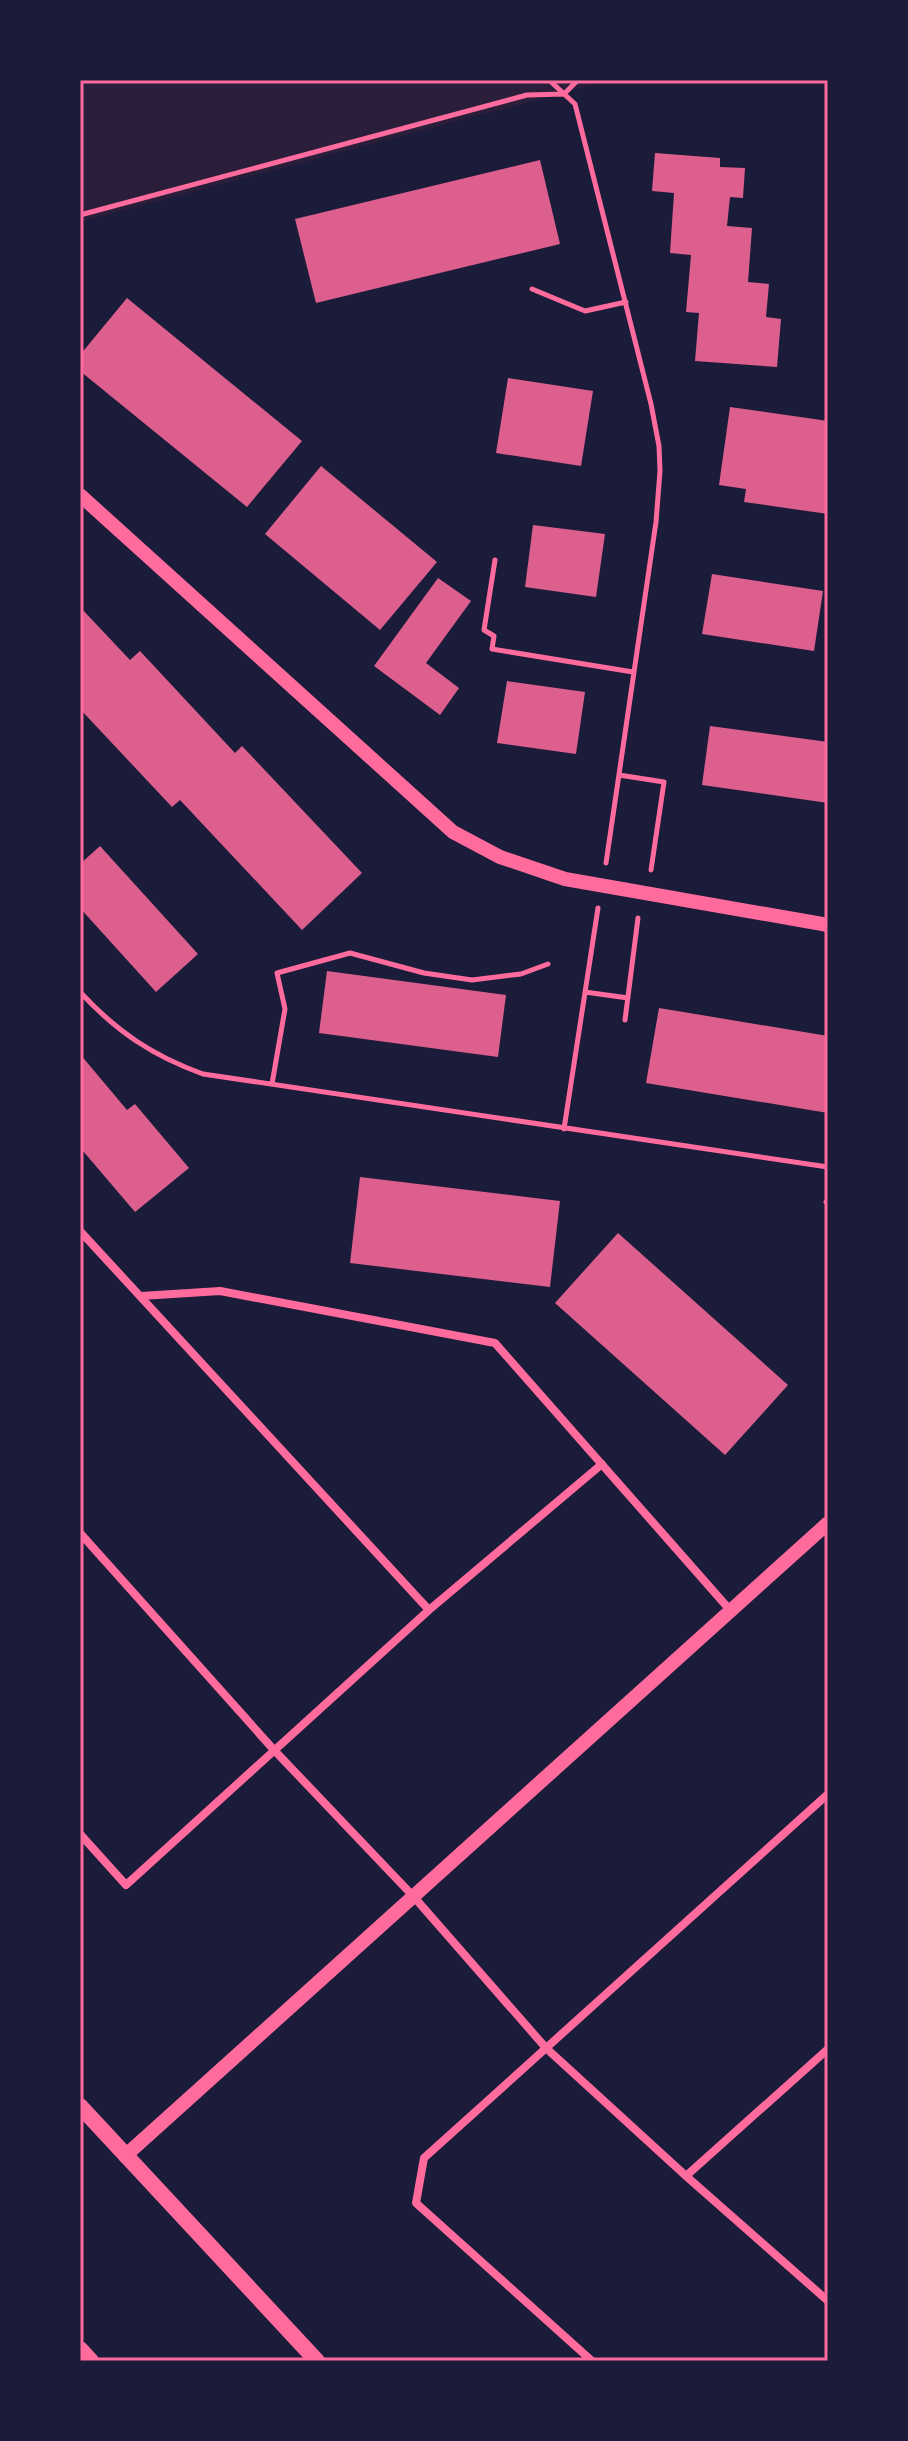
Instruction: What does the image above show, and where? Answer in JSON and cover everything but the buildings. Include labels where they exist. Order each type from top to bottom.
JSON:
[{"type":"main road","points":[[80,2106],[317,2361]]},
{"type":"main road","points":[[80,2349],[91,2361]]},
{"type":"street","points":[[80,495],[453,832],[500,857],[565,879],[828,925]]},
{"type":"street","points":[[80,1231],[429,1610]]},
{"type":"street","points":[[141,1296],[220,1291],[495,1343],[730,1610]]},
{"type":"street","points":[[80,1834],[126,1885],[429,1610],[602,1464]]},
{"type":"street","points":[[125,2156],[828,1523]]},
{"type":"street","points":[[80,1533],[274,1750],[414,1897],[546,2048],[828,2301]]},
{"type":"street","points":[[592,2361],[416,2203],[424,2158],[828,1794]]},
{"type":"street","points":[[686,2176],[828,2049]]},
{"type":"path","points":[[549,80],[575,104],[659,446],[656,522],[618,786]]},
{"type":"path","points":[[80,215],[527,95],[564,94],[578,80]]},
{"type":"path","points":[[532,289],[585,311],[626,302]]},
{"type":"path","points":[[495,560],[484,630],[494,636],[492,649],[633,672]]},
{"type":"path","points":[[619,775],[664,782],[651,870]]},
{"type":"path","points":[[625,1020],[638,917]]},
{"type":"path","points":[[272,1084],[285,1009],[277,973],[350,953],[424,973],[472,980],[521,974],[548,964]]},
{"type":"path","points":[[564,1129],[587,980]]},
{"type":"path","points":[[80,992],[135,1042],[170,1062],[203,1074],[828,1167]]},
{"type":"path","points":[[585,992],[628,998]]},
{"type":"path","points":[[80,1004],[86,999]]},
{"type":"shaded area","points":[[80,80],[607,80],[607,81],[80,222]]}]
